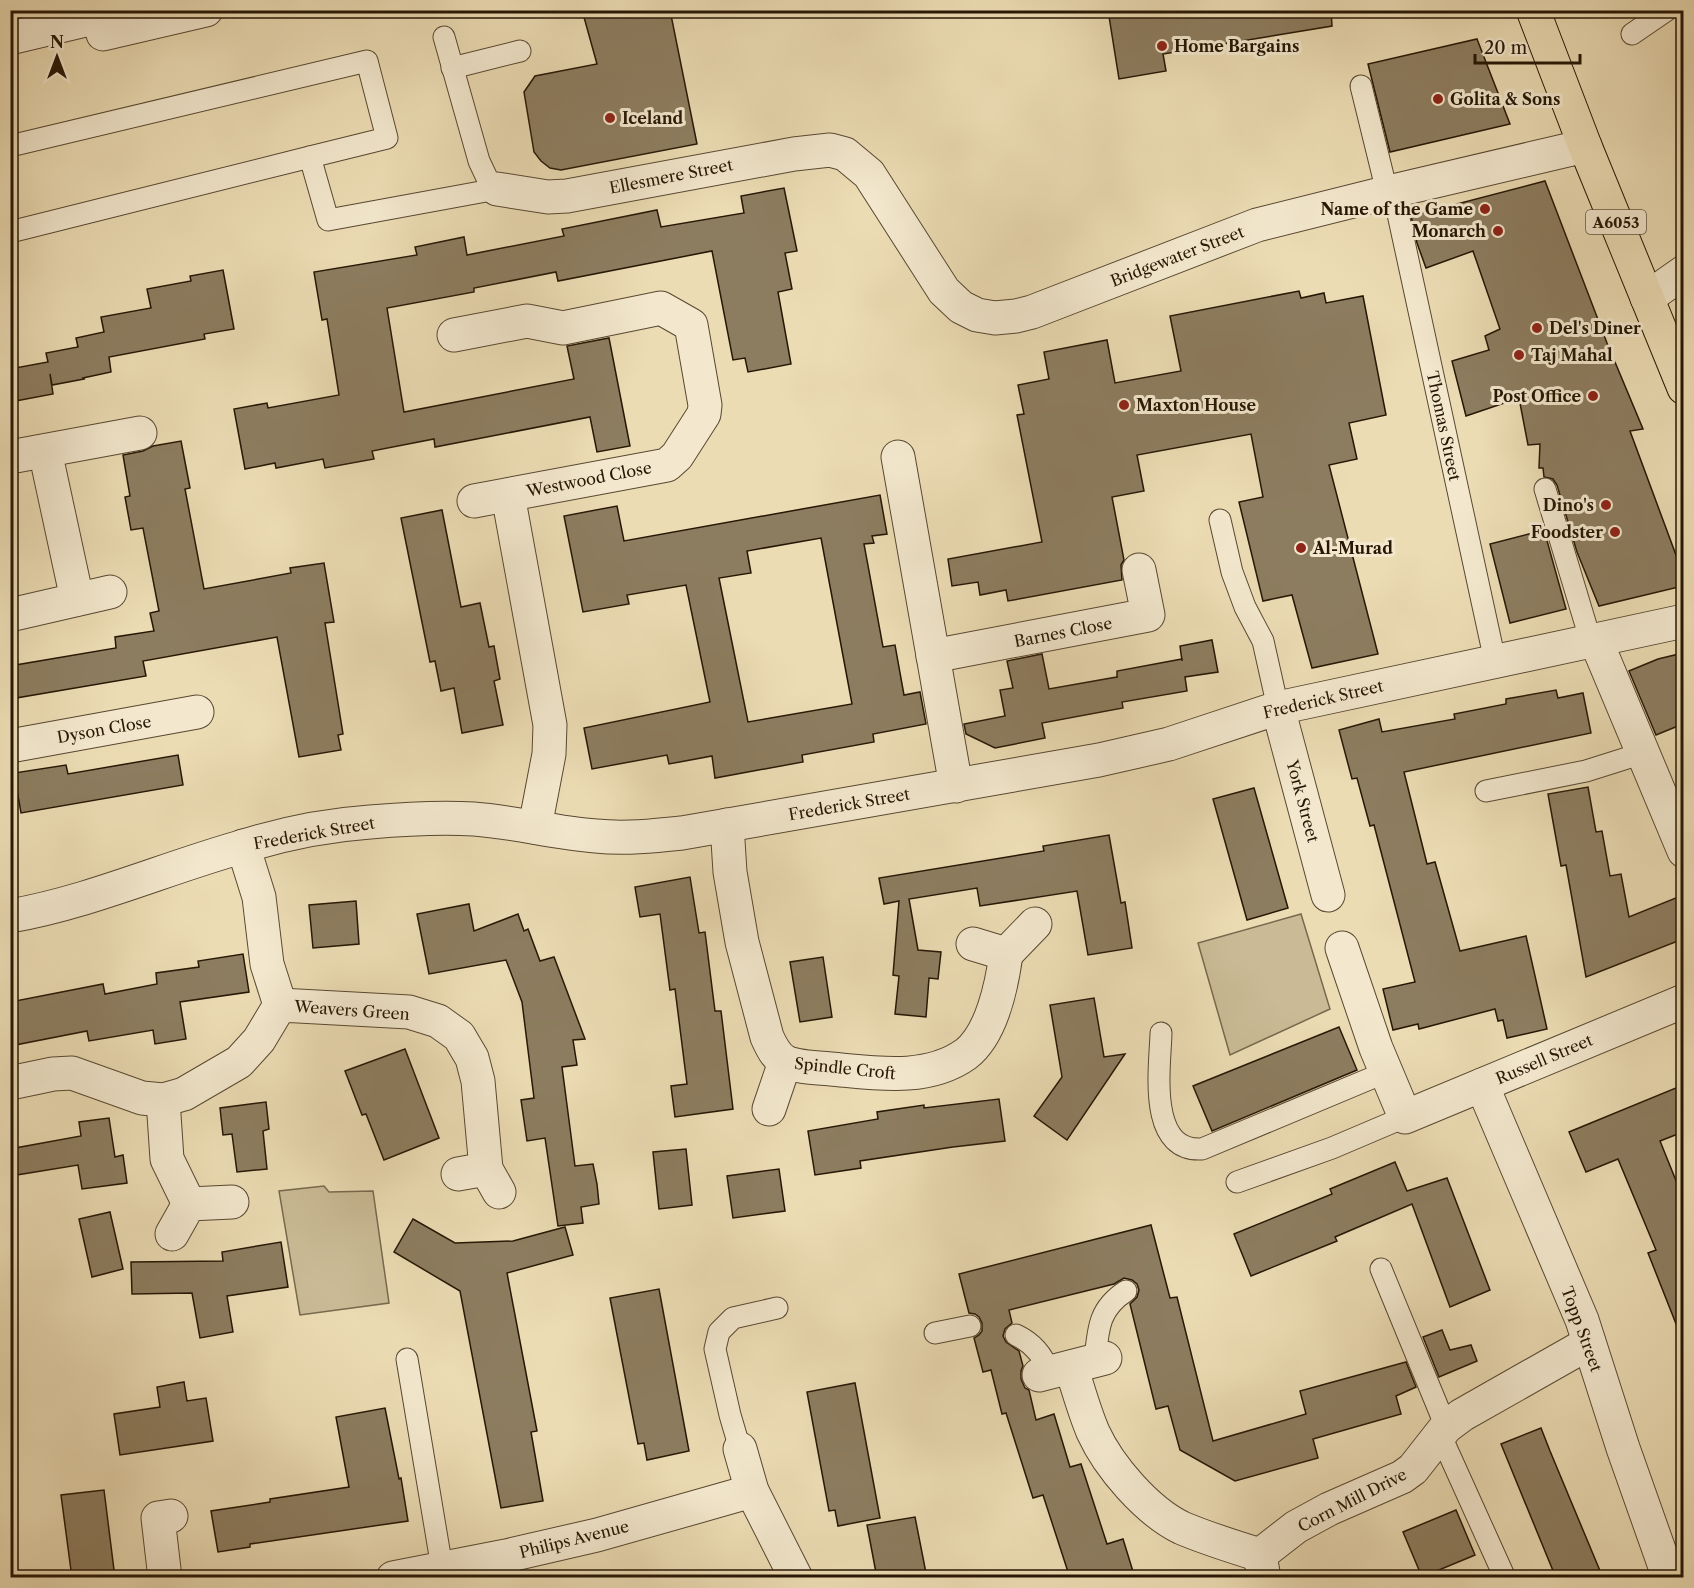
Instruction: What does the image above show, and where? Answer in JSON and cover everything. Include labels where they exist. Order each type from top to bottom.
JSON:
[{"type":"main road","name":"A6053","points":[[1533,10],[1585,146],[1683,388]]},
{"type":"street","points":[[10,38],[98,17],[103,34],[206,10]]},
{"type":"street","name":"Bridgewater Street","points":[[845,154],[869,174],[944,291],[961,307],[977,315],[995,318],[1032,312],[1257,225],[1390,191],[1585,146]]},
{"type":"street","name":"Ellesmere Street","points":[[497,189],[548,197],[567,196],[812,151],[830,150],[845,154]]},
{"type":"street","points":[[1647,298],[1683,272]]},
{"type":"street","name":"Westwood Close","points":[[454,335],[526,321],[563,328],[662,308],[691,325],[705,405],[704,414],[677,456],[667,465],[474,501]]},
{"type":"street","points":[[10,457],[140,433]]},
{"type":"street","points":[[45,451],[77,599]]},
{"type":"street","points":[[898,457],[956,786]]},
{"type":"street","name":"Westwood Close","points":[[508,495],[550,725],[549,754],[535,827]]},
{"type":"street","name":"Barnes Close","points":[[933,657],[1148,615],[1139,570]]},
{"type":"street","points":[[10,615],[110,592]]},
{"type":"street","name":"Frederick Street","points":[[11,913],[66,904],[105,893],[243,846],[312,830],[368,822],[427,818],[475,819],[596,837],[650,837],[956,786],[1099,760],[1169,744],[1278,708],[1683,621]]},
{"type":"street","points":[[1593,641],[1643,753],[1683,851]]},
{"type":"street","name":"York Street","points":[[1278,708],[1328,895]]},
{"type":"street","name":"Dyson Close","points":[[10,746],[197,712]]},
{"type":"street","name":"Spindle Croft","points":[[727,825],[730,872],[742,942],[767,1036],[774,1051],[786,1062],[810,1067],[894,1074],[918,1072],[945,1065],[966,1054],[982,1036],[998,996],[1006,954]]},
{"type":"street","name":"Weavers Green","points":[[10,1083],[52,1074],[72,1073],[142,1098],[163,1100],[184,1094],[239,1062],[259,1040],[280,1005],[267,964],[259,897],[243,846]]},
{"type":"street","points":[[973,944],[1006,954],[1035,924]]},
{"type":"street","points":[[1342,948],[1376,1048],[1405,1117]]},
{"type":"street","name":"Russell Street","points":[[1405,1117],[1683,1001]]},
{"type":"street","name":"Weavers Green","points":[[280,1005],[409,1012],[438,1021],[459,1036],[472,1058],[478,1081],[481,1179]]},
{"type":"street","points":[[769,1109],[786,1062]]},
{"type":"street","name":"Topp Street","points":[[1482,1085],[1582,1320],[1623,1448],[1669,1578]]},
{"type":"street","points":[[163,1100],[167,1159],[189,1204]]},
{"type":"street","points":[[189,1204],[232,1202]]},
{"type":"street","points":[[172,1234],[189,1204]]},
{"type":"street","name":"Corn Mill Drive","points":[[1072,1367],[1094,1433],[1109,1460],[1130,1486],[1153,1508],[1180,1527],[1216,1542],[1262,1566],[1296,1527],[1329,1509],[1402,1477],[1413,1469],[1443,1430],[1462,1415],[1589,1343]]},
{"type":"street","points":[[740,1449],[752,1491],[796,1578]]},
{"type":"street","name":"Philips Avenue","points":[[393,1578],[597,1535],[752,1491]]},
{"type":"street","points":[[165,1578],[158,1518],[171,1516]]},
{"type":"lane","points":[[1632,34],[1667,10]]},
{"type":"lane","points":[[444,37],[478,160],[487,178],[497,189]]},
{"type":"lane","points":[[452,68],[520,51]]},
{"type":"lane","points":[[10,146],[367,61],[387,138],[10,232]]},
{"type":"lane","name":"Thomas Street","points":[[1361,86],[1390,191],[1495,661]]},
{"type":"lane","points":[[310,157],[328,220],[497,189]]},
{"type":"lane","points":[[1545,489],[1593,641]]},
{"type":"lane","points":[[1220,520],[1232,572],[1245,607],[1263,641],[1278,708]]},
{"type":"lane","points":[[1486,791],[1586,771],[1643,753]]},
{"type":"lane","points":[[1161,1033],[1159,1096],[1161,1112],[1166,1128],[1177,1142],[1191,1149],[1202,1149],[1386,1072]]},
{"type":"lane","points":[[1237,1182],[1332,1148],[1405,1117]]},
{"type":"lane","points":[[1381,1269],[1443,1430],[1504,1578]]},
{"type":"lane","points":[[1016,1335],[1036,1348],[1046,1361],[1072,1367],[1098,1329],[1106,1309],[1126,1291]]},
{"type":"lane","points":[[740,1449],[715,1349],[719,1332],[733,1318],[777,1308]]},
{"type":"lane","points":[[935,1333],[970,1326]]},
{"type":"lane","points":[[407,1359],[442,1568]]},
{"type":"shaded area","points":[[1301,914],[1330,1009],[1230,1055],[1198,943]]},
{"type":"shaded area","points":[[324,1186],[329,1192],[373,1191],[389,1303],[300,1315],[279,1191]]},
{"type":"building","name":"Iceland","points":[[582,10],[670,10],[697,144],[561,170],[550,168],[541,161],[534,152],[524,92],[535,76],[597,64]]},
{"type":"building","name":"Home Bargains","points":[[1108,10],[1331,10],[1332,26],[1163,54],[1166,71],[1119,79]]},
{"type":"building","name":"Golita & Sons","points":[[1477,39],[1510,124],[1390,152],[1368,64]]},
{"type":"building","points":[[1545,181],[1607,343],[1643,429],[1630,431],[1683,574],[1683,586],[1599,606],[1577,552],[1557,485],[1553,479],[1544,477],[1543,468],[1539,468],[1540,444],[1528,445],[1519,398],[1466,416],[1452,361],[1489,350],[1485,336],[1500,329],[1473,251],[1426,268],[1411,216]]},
{"type":"building","points":[[784,188],[797,251],[785,253],[792,289],[778,292],[791,364],[748,372],[745,358],[733,360],[712,251],[558,281],[556,272],[474,288],[474,292],[387,308],[404,412],[574,379],[567,346],[609,338],[630,446],[597,452],[590,417],[435,447],[434,439],[372,451],[374,459],[325,468],[323,459],[276,468],[275,463],[245,469],[234,409],[267,403],[268,408],[339,395],[327,319],[322,320],[314,272],[417,255],[415,247],[464,237],[467,255],[564,236],[562,229],[657,210],[661,227],[744,213],[741,196]]},
{"type":"building","points":[[223,270],[234,329],[204,334],[205,339],[109,357],[111,372],[84,379],[52,385],[50,374],[53,394],[10,402],[10,375],[17,374],[15,368],[48,362],[46,353],[78,347],[76,338],[104,332],[101,317],[151,308],[147,289],[191,281],[190,276]]},
{"type":"building","points":[[1299,291],[1301,298],[1324,293],[1326,303],[1363,296],[1386,415],[1349,423],[1357,459],[1329,465],[1378,654],[1312,668],[1292,595],[1263,601],[1239,502],[1263,497],[1251,434],[1137,455],[1144,491],[1112,497],[1124,560],[1121,565],[1122,580],[1008,601],[1006,590],[980,595],[978,582],[952,586],[948,559],[1042,542],[1017,415],[1024,414],[1018,385],[1049,379],[1044,352],[1107,340],[1115,383],[1181,371],[1170,316]]},
{"type":"building","points":[[181,441],[190,488],[185,489],[204,589],[291,573],[290,568],[324,563],[334,622],[325,623],[343,734],[338,735],[341,750],[299,757],[277,637],[143,661],[146,676],[10,699],[10,666],[116,648],[115,637],[154,631],[150,613],[159,611],[143,528],[131,530],[125,497],[130,496],[123,455]]},
{"type":"building","points":[[880,495],[887,534],[872,536],[874,543],[864,544],[883,647],[895,645],[904,695],[920,692],[926,724],[873,734],[874,742],[802,755],[803,762],[715,778],[712,756],[669,764],[667,755],[592,769],[584,728],[710,702],[686,585],[627,595],[629,604],[583,612],[564,516],[617,506],[624,541]],"holes":[[[821,538],[852,704],[748,722],[719,578],[751,573],[747,551]]]},
{"type":"building","points":[[442,510],[461,607],[480,603],[489,647],[494,646],[500,679],[494,681],[503,725],[462,733],[454,688],[441,691],[435,661],[430,662],[401,518]]},
{"type":"building","points":[[1544,530],[1566,609],[1510,623],[1490,544]]},
{"type":"building","points":[[1212,640],[1218,672],[1185,677],[1187,691],[1122,702],[1123,708],[1042,723],[1045,738],[995,748],[966,734],[964,724],[1005,716],[1000,690],[1013,688],[1007,661],[1042,654],[1049,689],[1117,677],[1117,671],[1182,659],[1180,646]]},
{"type":"building","points":[[1683,653],[1683,724],[1656,735],[1629,671],[1658,659]]},
{"type":"building","points":[[1556,690],[1558,698],[1583,693],[1591,733],[1404,772],[1427,864],[1435,862],[1460,951],[1526,936],[1547,1029],[1507,1038],[1503,1020],[1498,1021],[1495,1009],[1419,1029],[1418,1024],[1393,1030],[1383,989],[1415,982],[1374,825],[1370,826],[1357,778],[1352,779],[1339,730],[1379,719],[1382,732],[1455,719],[1454,714],[1506,704],[1506,699]]},
{"type":"building","points":[[178,755],[183,785],[21,813],[14,773],[66,765],[68,774]]},
{"type":"building","points":[[1588,787],[1596,832],[1602,831],[1610,876],[1621,874],[1629,917],[1683,895],[1683,939],[1586,977],[1566,865],[1561,866],[1548,794]]},
{"type":"building","points":[[1254,788],[1288,908],[1247,920],[1213,799]]},
{"type":"building","points":[[1109,835],[1121,903],[1125,902],[1132,948],[1088,955],[1077,891],[980,906],[977,888],[909,899],[918,950],[941,952],[938,979],[929,978],[926,1017],[895,1014],[899,976],[893,975],[899,901],[884,904],[879,878],[1044,851],[1043,846]]},
{"type":"building","points":[[690,877],[699,933],[705,932],[715,1011],[721,1011],[733,1109],[675,1117],[671,1086],[687,1084],[675,989],[670,990],[660,914],[640,917],[635,887]]},
{"type":"building","points":[[356,901],[359,944],[313,948],[309,905]]},
{"type":"building","points":[[469,904],[474,931],[518,914],[524,931],[528,929],[540,961],[554,957],[585,1039],[573,1040],[577,1065],[562,1067],[575,1166],[593,1164],[597,1184],[599,1204],[581,1207],[583,1223],[558,1226],[545,1138],[527,1141],[521,1100],[534,1098],[522,1002],[506,960],[429,974],[417,914]]},
{"type":"building","points":[[243,954],[249,992],[180,1002],[186,1039],[155,1044],[153,1030],[89,1041],[87,1031],[15,1045],[10,1021],[10,1002],[103,984],[105,994],[157,984],[156,973],[199,967],[198,961]]},
{"type":"building","points":[[823,957],[832,1017],[800,1022],[790,962]]},
{"type":"building","points":[[1094,998],[1104,1057],[1125,1054],[1067,1140],[1034,1116],[1062,1077],[1050,1005]]},
{"type":"building","points":[[1339,1027],[1357,1070],[1212,1131],[1193,1086]]},
{"type":"building","points":[[405,1049],[439,1138],[384,1160],[366,1114],[362,1115],[345,1071]]},
{"type":"building","points":[[1683,1085],[1683,1132],[1660,1141],[1683,1198],[1682,1339],[1648,1253],[1656,1250],[1618,1159],[1586,1172],[1569,1132]]},
{"type":"building","points":[[999,1099],[1005,1141],[860,1161],[861,1168],[815,1175],[808,1131],[878,1119],[877,1112],[924,1105],[924,1108]]},
{"type":"building","points":[[266,1102],[269,1129],[263,1131],[267,1169],[237,1172],[232,1134],[223,1135],[220,1108]]},
{"type":"building","points":[[109,1118],[115,1157],[123,1155],[127,1183],[82,1189],[78,1165],[10,1176],[10,1149],[81,1136],[79,1122]]},
{"type":"building","points":[[686,1149],[692,1205],[659,1209],[653,1152]]},
{"type":"building","points":[[1395,1162],[1407,1191],[1447,1178],[1490,1290],[1450,1307],[1412,1204],[1335,1237],[1337,1241],[1251,1276],[1234,1234],[1332,1194],[1330,1189]]},
{"type":"building","points":[[779,1169],[785,1211],[733,1218],[727,1176]]},
{"type":"building","points":[[110,1212],[123,1269],[92,1277],[79,1219]]},
{"type":"building","points":[[413,1219],[455,1243],[513,1241],[565,1227],[573,1255],[507,1273],[537,1431],[531,1432],[543,1501],[501,1508],[460,1291],[394,1252]]},
{"type":"building","points":[[1151,1225],[1170,1298],[1177,1297],[1213,1441],[1306,1414],[1300,1391],[1406,1362],[1416,1387],[1396,1396],[1401,1414],[1313,1439],[1318,1458],[1235,1481],[1180,1450],[1168,1406],[1156,1409],[1130,1304],[1137,1297],[1139,1290],[1137,1284],[1132,1280],[1124,1278],[1114,1284],[1009,1310],[1012,1323],[1005,1329],[1003,1336],[1006,1342],[1019,1351],[1023,1366],[1021,1379],[1025,1388],[1029,1390],[1036,1420],[1054,1414],[1070,1467],[1081,1464],[1107,1544],[1123,1539],[1135,1578],[1070,1578],[1043,1495],[1033,1498],[1006,1413],[1002,1414],[991,1370],[983,1372],[974,1338],[982,1331],[982,1323],[979,1317],[969,1313],[959,1274]]},
{"type":"building","points":[[281,1242],[288,1287],[227,1296],[233,1332],[200,1338],[192,1293],[132,1294],[131,1262],[223,1261],[222,1252]]},
{"type":"building","points":[[659,1289],[689,1451],[647,1460],[644,1443],[638,1444],[610,1298]]},
{"type":"building","points":[[1442,1330],[1450,1350],[1471,1345],[1477,1361],[1439,1377],[1423,1337]]},
{"type":"building","points":[[184,1382],[187,1401],[206,1398],[213,1441],[120,1455],[114,1414],[160,1407],[157,1387]]},
{"type":"building","points":[[855,1383],[880,1518],[838,1526],[835,1510],[829,1511],[807,1392]]},
{"type":"building","points":[[385,1408],[408,1521],[250,1544],[250,1547],[218,1552],[211,1511],[349,1487],[336,1417]]},
{"type":"building","points":[[1541,1428],[1603,1578],[1556,1578],[1501,1444]]},
{"type":"building","points":[[104,1490],[115,1578],[72,1578],[61,1495]]},
{"type":"building","points":[[1456,1510],[1475,1555],[1422,1577],[1403,1532]]},
{"type":"building","points":[[915,1517],[927,1578],[877,1578],[867,1525]]},
{"type":"place","name":"Home Bargains","points":[[1162,46]]},
{"type":"place","name":"Golita & Sons","points":[[1438,99]]},
{"type":"place","name":"Iceland","points":[[610,118]]},
{"type":"place","name":"Name of the Game","points":[[1485,209]]},
{"type":"place","name":"Monarch","points":[[1498,231]]},
{"type":"place","name":"Del's Diner","points":[[1537,328]]},
{"type":"place","name":"Taj Mahal","points":[[1519,355]]},
{"type":"place","name":"Post Office","points":[[1593,396]]},
{"type":"place","name":"Maxton House","points":[[1124,405]]},
{"type":"place","name":"Dino's","points":[[1606,505]]},
{"type":"place","name":"Foodster","points":[[1615,532]]},
{"type":"place","name":"Al-Murad","points":[[1301,548]]}]
